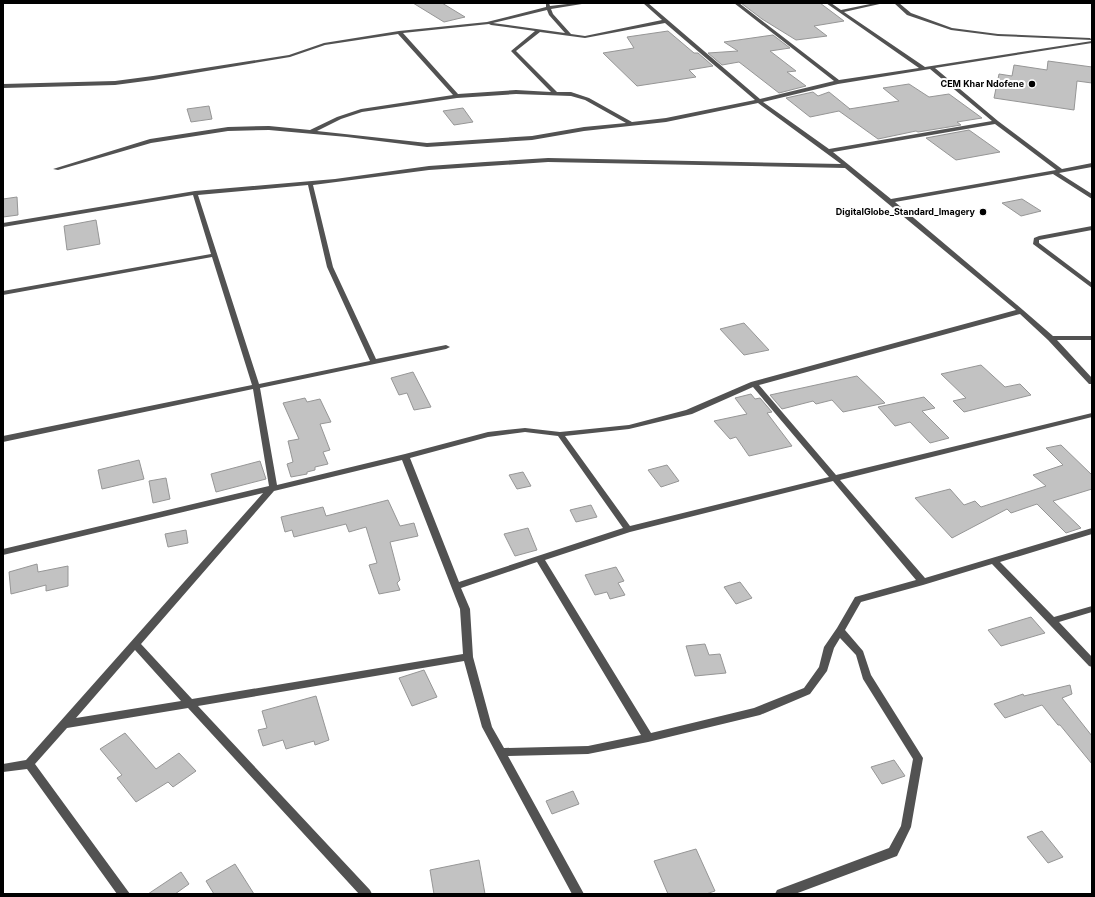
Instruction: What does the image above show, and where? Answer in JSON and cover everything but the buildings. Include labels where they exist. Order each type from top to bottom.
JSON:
[{"type":"street","points":[[3,86],[115,83],[153,78],[270,60],[290,56],[324,44],[398,32],[487,23],[547,5],[586,3]]},
{"type":"street","points":[[645,3],[760,101],[828,151],[1021,310],[1051,338],[1092,382]]},
{"type":"street","points":[[736,3],[838,82]]},
{"type":"street","points":[[828,3],[923,68]]},
{"type":"street","points":[[840,11],[882,3]]},
{"type":"street","points":[[896,3],[909,14],[951,29],[998,35],[1092,39]]},
{"type":"street","points":[[547,5],[550,14],[569,34]]},
{"type":"street","points":[[487,23],[538,31],[592,36],[666,21]]},
{"type":"street","points":[[538,31],[513,51],[555,93]]},
{"type":"street","points":[[398,32],[458,96]]},
{"type":"street","points":[[56,169],[150,141],[228,129],[269,128],[426,145],[532,138],[584,129],[666,120],[760,101],[838,82],[1092,42]]},
{"type":"street","points":[[931,67],[996,122],[1092,197]]},
{"type":"street","points":[[311,132],[339,118],[361,112],[458,96],[516,92],[571,94],[587,99],[632,124]]},
{"type":"street","points":[[828,151],[996,122]]},
{"type":"street","points":[[3,225],[195,193],[310,183],[428,168],[548,160],[846,166]]},
{"type":"street","points":[[890,201],[1056,170],[1092,165]]},
{"type":"street","points":[[310,183],[330,267],[374,362]]},
{"type":"street","points":[[195,193],[256,386],[273,487]]},
{"type":"street","points":[[1092,228],[1036,239],[1036,244],[1092,286]]},
{"type":"street","points":[[3,293],[214,255]]},
{"type":"street","points":[[3,546],[3,552],[405,457],[488,435],[525,430],[560,434],[629,427],[689,412],[754,384],[1021,310]]},
{"type":"street","points":[[1051,338],[1092,338]]},
{"type":"street","points":[[3,439],[446,347]]},
{"type":"street","points":[[754,384],[923,582]]},
{"type":"street","points":[[456,586],[628,529],[1092,415]]},
{"type":"street","points":[[560,434],[628,529]]},
{"type":"street","points":[[405,457],[465,609],[468,657],[487,727],[578,894]]},
{"type":"street","points":[[3,768],[29,764],[273,487]]},
{"type":"street","points":[[501,752],[588,750],[648,738],[756,712],[807,691],[824,668],[829,647],[858,599],[923,582],[1092,531]]},
{"type":"street","points":[[539,558],[648,738]]},
{"type":"street","points":[[994,561],[1092,663]]},
{"type":"street","points":[[1052,621],[1092,609]]},
{"type":"street","points":[[781,894],[893,852],[906,827],[918,758],[866,676],[860,654],[840,631]]},
{"type":"street","points":[[135,644],[366,894]]},
{"type":"street","points":[[64,724],[468,657]]},
{"type":"street","points":[[29,764],[124,894]]},
{"type":"place","name":"CEM Khar Ndofene","points":[[1032,84]]},
{"type":"place","name":"DigitalGlobe_Standard_Imagery","points":[[983,212]]}]
